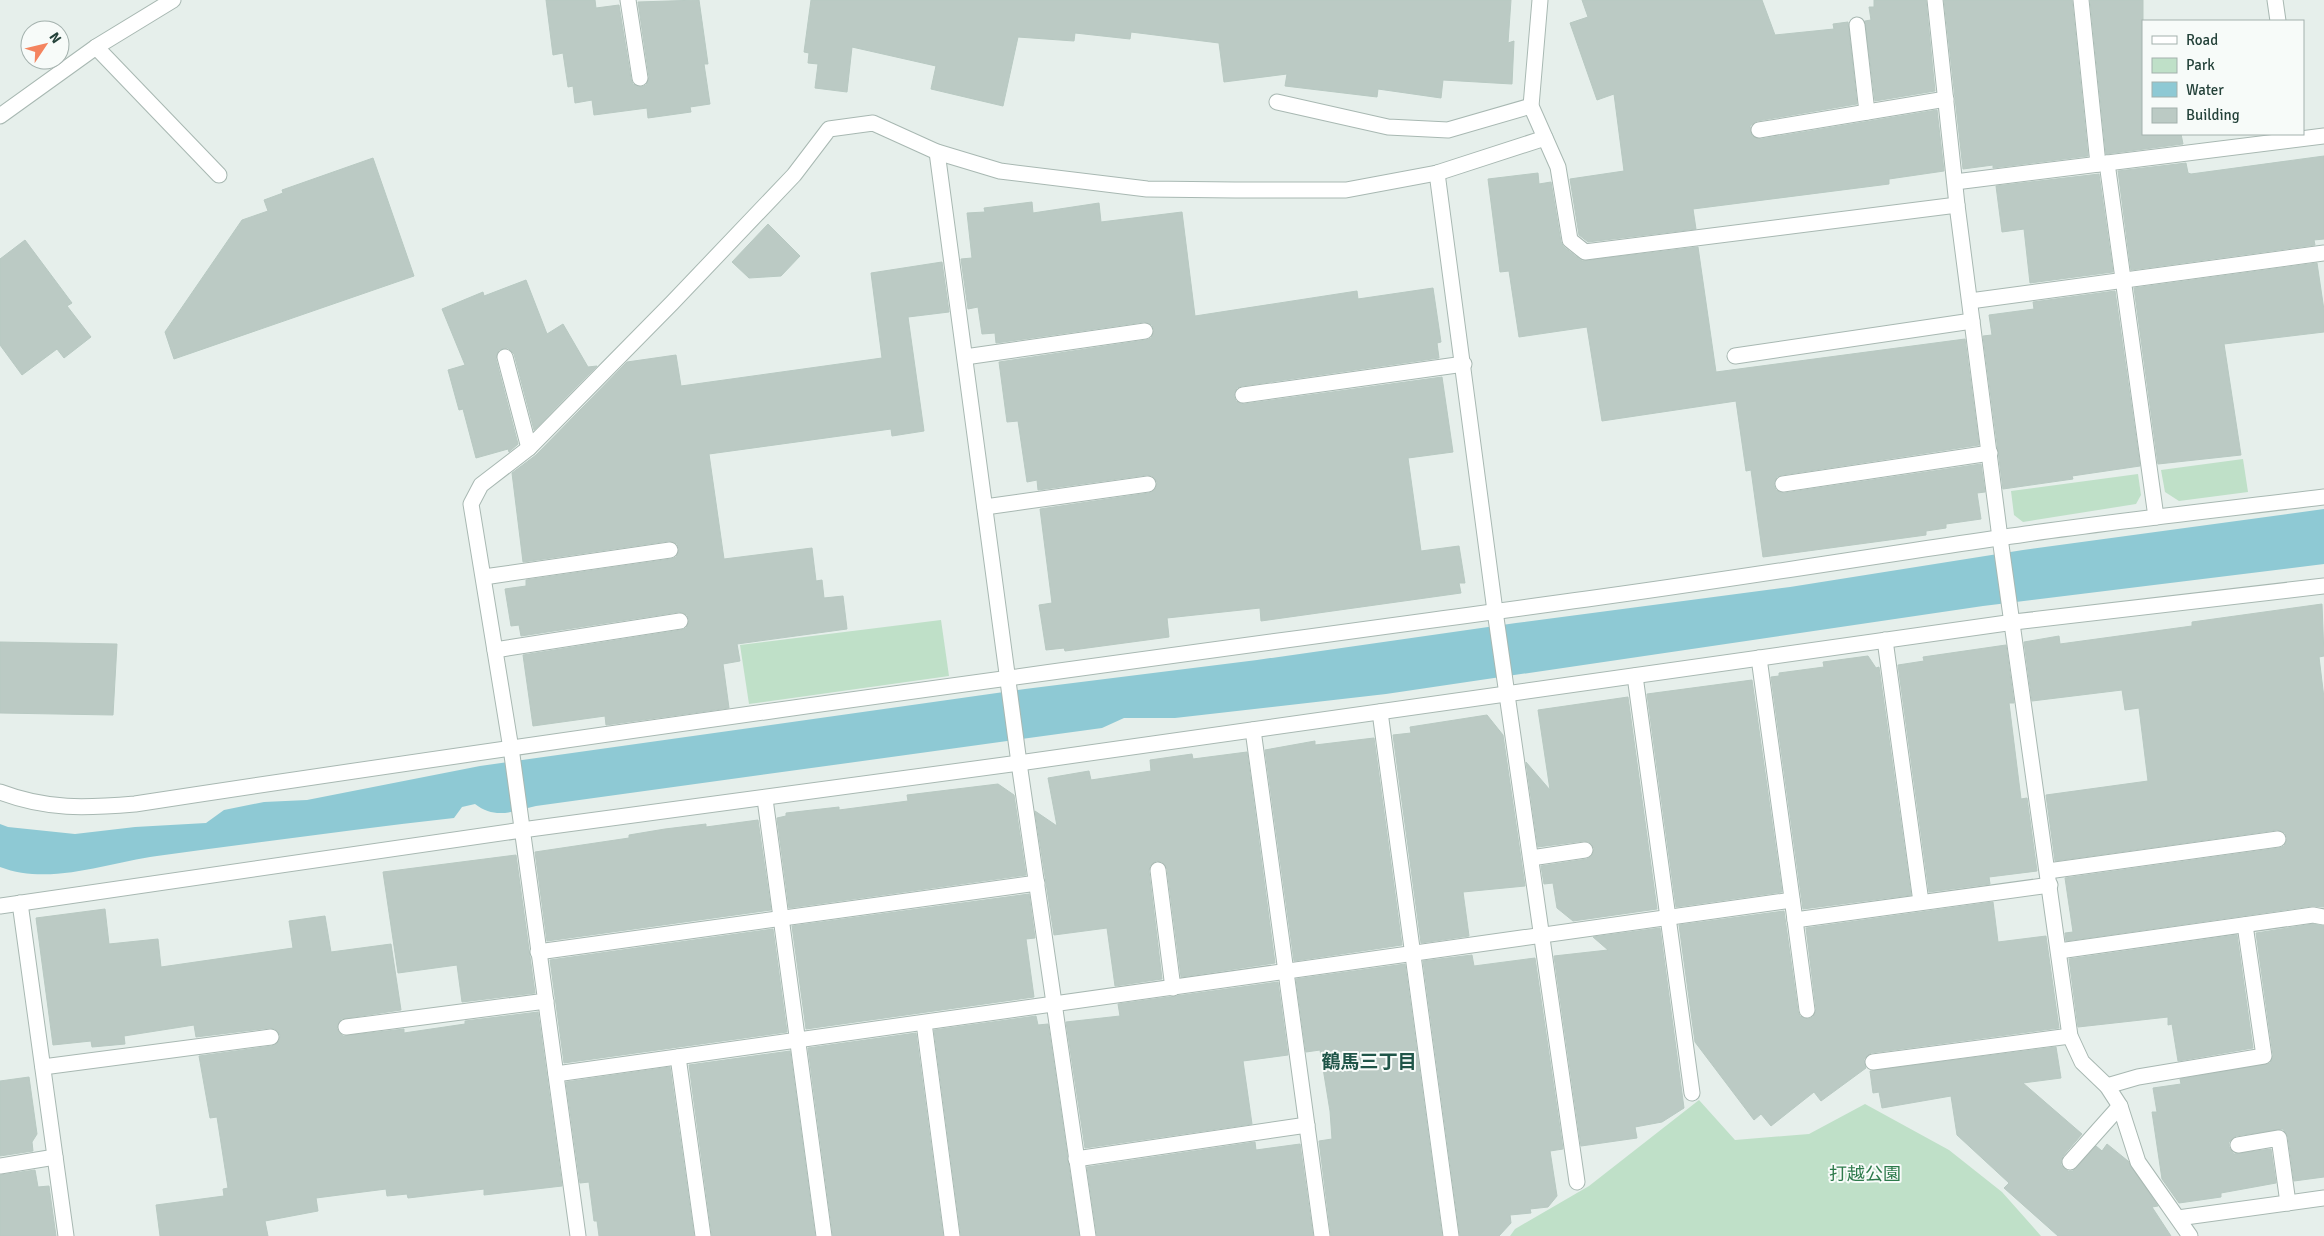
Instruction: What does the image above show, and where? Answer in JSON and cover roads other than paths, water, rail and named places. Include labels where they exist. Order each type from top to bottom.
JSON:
[{"type":"street","points":[[0,116],[96,47],[172,0]]},
{"type":"street","points":[[628,0],[640,78]]},
{"type":"street","points":[[1540,0],[1531,106],[1558,167],[1570,240],[1585,252],[1957,205]]},
{"type":"street","points":[[1935,0],[1957,205],[2000,538],[2014,622],[2070,1036],[2082,1062],[2107,1086],[2120,1106],[2138,1162],[2190,1236]]},
{"type":"street","points":[[2082,0],[2102,164],[2123,280],[2156,518]]},
{"type":"street","points":[[2275,0],[2278,20]]},
{"type":"street","points":[[1857,25],[1866,112]]},
{"type":"street","points":[[96,47],[219,175]]},
{"type":"street","points":[[1759,130],[1946,100]]},
{"type":"street","points":[[1276,102],[1388,127],[1448,130],[1531,106]]},
{"type":"street","points":[[578,1236],[511,751],[471,504],[482,485],[529,448],[672,303],[780,189],[828,130],[873,124],[937,152],[1000,171],[1147,188],[1346,190],[1437,173],[1545,138]]},
{"type":"street","points":[[1955,182],[2102,164],[2294,137],[2324,136]]},
{"type":"street","points":[[937,152],[1019,763],[1088,1236]]},
{"type":"street","points":[[1437,173],[1464,364],[1495,611],[1509,694],[1577,1182]]},
{"type":"street","points":[[1970,301],[2324,253]]},
{"type":"street","points":[[1735,356],[1972,321]]},
{"type":"street","points":[[964,357],[1145,331]]},
{"type":"street","points":[[505,357],[529,448]]},
{"type":"street","points":[[1243,395],[1464,364]]},
{"type":"street","points":[[1783,484],[1990,453]]},
{"type":"street","points":[[985,507],[1148,484]]},
{"type":"street","points":[[0,792],[20,800],[78,809],[135,804],[511,751],[1008,676],[1734,579],[2000,538],[2324,497]]},
{"type":"street","points":[[484,577],[670,550]]},
{"type":"street","points":[[0,906],[522,830],[766,799],[2014,622],[2324,586]]},
{"type":"street","points":[[495,650],[680,621]]},
{"type":"street","points":[[1885,640],[1921,902]]},
{"type":"street","points":[[1759,658],[1807,1010]]},
{"type":"street","points":[[1635,676],[1692,1092]]},
{"type":"street","points":[[1380,712],[1451,1236]]},
{"type":"street","points":[[1253,730],[1322,1236]]},
{"type":"street","points":[[766,799],[824,1236]]},
{"type":"street","points":[[1795,920],[1921,902],[2278,839]]},
{"type":"street","points":[[1531,858],[1585,850]]},
{"type":"street","points":[[1158,870],[1173,988]]},
{"type":"street","points":[[538,952],[1037,883]]},
{"type":"street","points":[[556,1074],[1792,900]]},
{"type":"street","points":[[20,904],[66,1236]]},
{"type":"street","points":[[2059,951],[2313,915],[2324,917]]},
{"type":"street","points":[[2107,1086],[2138,1077],[2264,1056],[2245,925]]},
{"type":"street","points":[[346,1027],[546,1001]]},
{"type":"street","points":[[924,1023],[952,1236]]},
{"type":"street","points":[[1873,1062],[2070,1036]]},
{"type":"street","points":[[43,1067],[271,1037]]},
{"type":"street","points":[[678,1057],[703,1236]]},
{"type":"street","points":[[2070,1162],[2120,1106]]},
{"type":"street","points":[[1076,1159],[1307,1125]]},
{"type":"street","points":[[2238,1145],[2279,1138],[2288,1203]]},
{"type":"street","points":[[0,1166],[55,1157]]},
{"type":"street","points":[[2178,1218],[2324,1198]]},
{"type":"water","points":[[2324,509],[2324,564],[1983,606],[1386,694],[1175,718],[1124,718],[1102,728],[536,806],[505,813],[490,812],[475,804],[462,807],[454,818],[157,856],[58,874],[19,872],[0,867],[0,824],[8,827],[75,834],[135,827],[206,823],[224,810],[264,802],[307,800],[480,766],[1025,689],[1257,660],[1516,623],[1790,587],[2023,550]]},
{"type":"district","name":"鶴馬三丁目","points":[[1369,1061]]},
{"type":"park label","name":"打越公園","points":[[1865,1174]]}]
